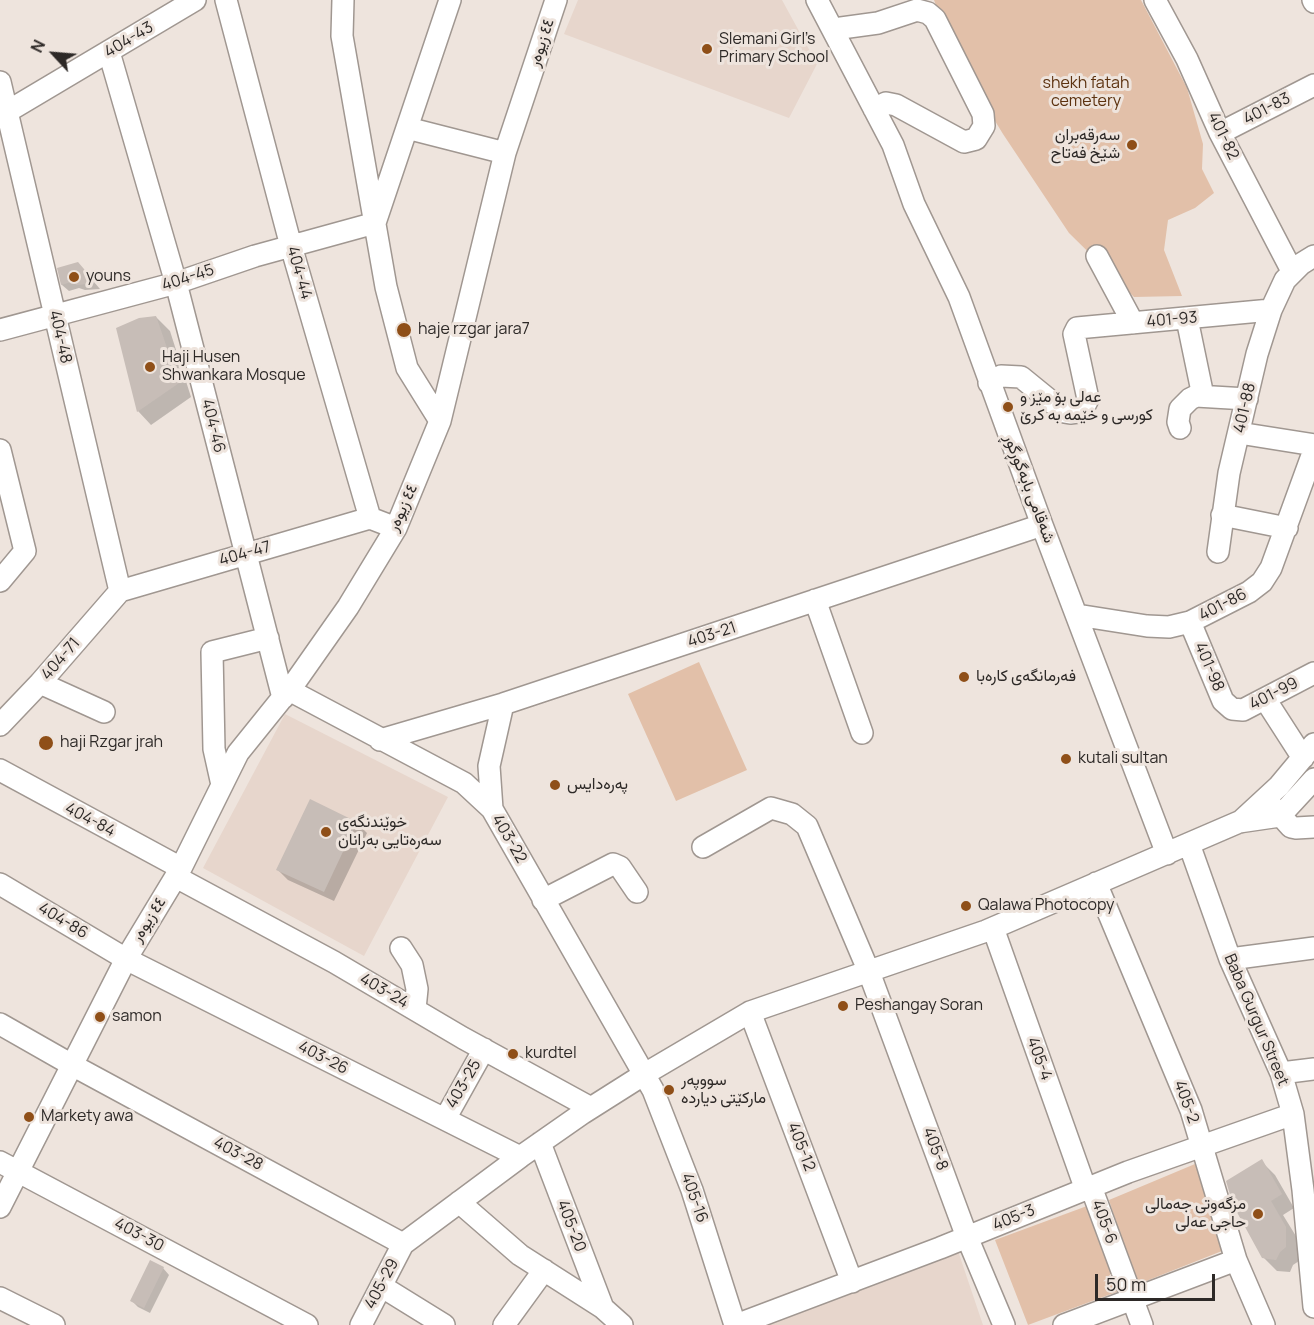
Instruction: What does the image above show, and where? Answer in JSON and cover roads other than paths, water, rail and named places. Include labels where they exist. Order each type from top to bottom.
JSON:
[{"type":"street","name":"404-43","points":[[4,114],[195,0]]},
{"type":"street","name":"404-44","points":[[226,0],[291,246],[370,518]]},
{"type":"street","points":[[343,0],[342,36],[386,287],[407,368],[440,421]]},
{"type":"street","points":[[375,223],[450,0]]},
{"type":"street","name":"٤٤ زیوەر","points":[[0,1207],[9,1167],[72,1065],[126,959],[179,872],[238,753],[286,694],[348,607],[396,528],[440,421],[505,153],[556,0]]},
{"type":"street","name":"شەقامی بابەگوڕگوڕ","points":[[817,0],[893,145],[914,204],[959,297],[1042,525],[1167,854]]},
{"type":"street","name":"401-82","points":[[1155,0],[1187,59],[1220,133],[1293,271]]},
{"type":"street","points":[[834,29],[878,23],[917,10],[928,13],[935,20],[983,114],[984,126],[976,139],[964,142],[896,105],[886,103],[874,109]]},
{"type":"street","name":"404-46","points":[[110,52],[176,282],[268,638],[286,694]]},
{"type":"street","name":"404-48","points":[[0,82],[4,114],[55,315],[120,591]]},
{"type":"street","name":"401-83","points":[[1220,133],[1314,85]]},
{"type":"street","points":[[407,128],[505,153]]},
{"type":"street","name":"404-45","points":[[0,330],[176,282],[255,256],[375,223]]},
{"type":"street","points":[[1097,256],[1133,323]]},
{"type":"street","points":[[1293,271],[1314,256]]},
{"type":"street","name":"401-88","points":[[1218,552],[1222,515],[1257,354],[1280,289],[1293,271]]},
{"type":"street","name":"401-93","points":[[989,383],[1001,376],[1021,377],[1064,412],[1078,411],[1084,407],[1088,399],[1074,334],[1079,327],[1271,310]]},
{"type":"street","points":[[1186,319],[1203,396]]},
{"type":"street","points":[[1180,428],[1179,415],[1184,404],[1196,396],[1247,399]]},
{"type":"street","points":[[1239,433],[1314,446]]},
{"type":"street","points":[[0,450],[25,551],[0,581]]},
{"type":"street","name":"401-86","points":[[1077,615],[1158,627],[1190,622],[1256,588],[1271,568],[1287,528],[1305,503],[1314,450]]},
{"type":"street","points":[[1222,515],[1287,528]]},
{"type":"street","points":[[370,518],[396,528]]},
{"type":"street","name":"404-47","points":[[120,591],[370,518]]},
{"type":"street","name":"403-21","points":[[380,740],[503,704],[1042,525]]},
{"type":"street","name":"404-71","points":[[0,725],[120,591]]},
{"type":"street","points":[[815,600],[862,733]]},
{"type":"street","name":"401-98","points":[[1190,622],[1223,701],[1232,710]]},
{"type":"street","points":[[222,785],[214,749],[212,652],[268,638]]},
{"type":"street","name":"401-99","points":[[1232,710],[1243,710],[1314,674]]},
{"type":"street","points":[[40,683],[104,712]]},
{"type":"street","name":"403-22","points":[[286,694],[464,783],[492,809],[643,1075]]},
{"type":"street","points":[[1239,822],[1267,799],[1308,751],[1265,699]]},
{"type":"street","points":[[492,809],[489,766],[503,704]]},
{"type":"street","name":"404-84","points":[[0,770],[179,872]]},
{"type":"street","points":[[403,1244],[520,1157],[591,1108],[750,1012],[993,928],[1239,822],[1280,816],[1314,779]]},
{"type":"street","points":[[1267,799],[1291,827],[1314,827]]},
{"type":"street","name":"405-8","points":[[703,847],[771,808],[792,814],[807,826],[869,972],[967,1237],[1004,1325]]},
{"type":"street","name":"Baba Gurgur Street","points":[[1189,844],[1230,959],[1281,1073],[1293,1114],[1309,1189],[1314,1307]]},
{"type":"street","points":[[543,900],[614,864],[620,867],[637,892]]},
{"type":"street","name":"403-24","points":[[179,872],[484,1049],[591,1108]]},
{"type":"street","name":"405-2","points":[[1096,883],[1191,1110],[1236,1260],[1263,1325]]},
{"type":"street","name":"404-86","points":[[0,884],[126,959]]},
{"type":"street","name":"405-4","points":[[993,928],[1088,1188]]},
{"type":"street","points":[[401,948],[412,965],[417,989],[415,1009]]},
{"type":"street","points":[[1230,959],[1314,948]]},
{"type":"street","name":"403-26","points":[[126,959],[520,1157]]},
{"type":"street","name":"405-12","points":[[750,1012],[852,1282]]},
{"type":"street","name":"403-28","points":[[0,1024],[403,1244]]},
{"type":"street","name":"403-25","points":[[445,1119],[484,1049]]},
{"type":"street","points":[[1281,1073],[1314,1070]]},
{"type":"street","name":"405-16","points":[[643,1075],[653,1090],[741,1324]]},
{"type":"street","name":"405-3","points":[[741,1324],[1088,1188],[1293,1114]]},
{"type":"street","name":"405-20","points":[[540,1143],[603,1308]]},
{"type":"street","name":"403-30","points":[[9,1167],[307,1325]]},
{"type":"street","name":"405-6","points":[[1088,1188],[1142,1325]]},
{"type":"street","points":[[459,1202],[520,1255],[603,1308],[622,1325]]},
{"type":"street","name":"405-29","points":[[362,1325],[403,1244]]},
{"type":"street","points":[[1064,1325],[1236,1260]]},
{"type":"street","points":[[504,1325],[544,1270]]},
{"type":"street","points":[[381,1286],[444,1325]]},
{"type":"street","points":[[0,1299],[54,1325]]},
{"type":"place","name":"Slemani Girl’s Primary School","points":[[707,49]]},
{"type":"place","name":"سەرقەبران شێخ فەتاح","points":[[1132,145]]},
{"type":"place","name":"youns","points":[[74,277]]},
{"type":"place","name":"haje rzgar jara7","points":[[404,330]]},
{"type":"place","name":"Haji Husen Shwankara Mosque","points":[[150,367]]},
{"type":"place","name":"عەلی بۆ مێز و کورسی و خێمە بە کرێ","points":[[1008,407]]},
{"type":"place","name":"فەرمانگەی کارەبا","points":[[964,677]]},
{"type":"place","name":"haji Rzgar jrah","points":[[46,743]]},
{"type":"place","name":"kutali sultan","points":[[1066,759]]},
{"type":"place","name":"پەرەدایس","points":[[555,785]]},
{"type":"place","name":"خوێندنگەی سەرەتایی بەرانان","points":[[326,832]]},
{"type":"place","name":"Qalawa Photocopy","points":[[966,906]]},
{"type":"place","name":"Peshangay Soran","points":[[843,1006]]},
{"type":"place","name":"samon","points":[[100,1017]]},
{"type":"place","name":"kurdtel","points":[[513,1054]]},
{"type":"place","name":"سووپەر مارکێتی دیاردە","points":[[669,1090]]},
{"type":"place","name":"Markety awa","points":[[29,1117]]},
{"type":"place","name":"مزگەوتی جەمالی حاجی عەلی","points":[[1258,1214]]},
{"type":"park label","name":"shekh fatah cemetery","points":[[1086,93]]}]
